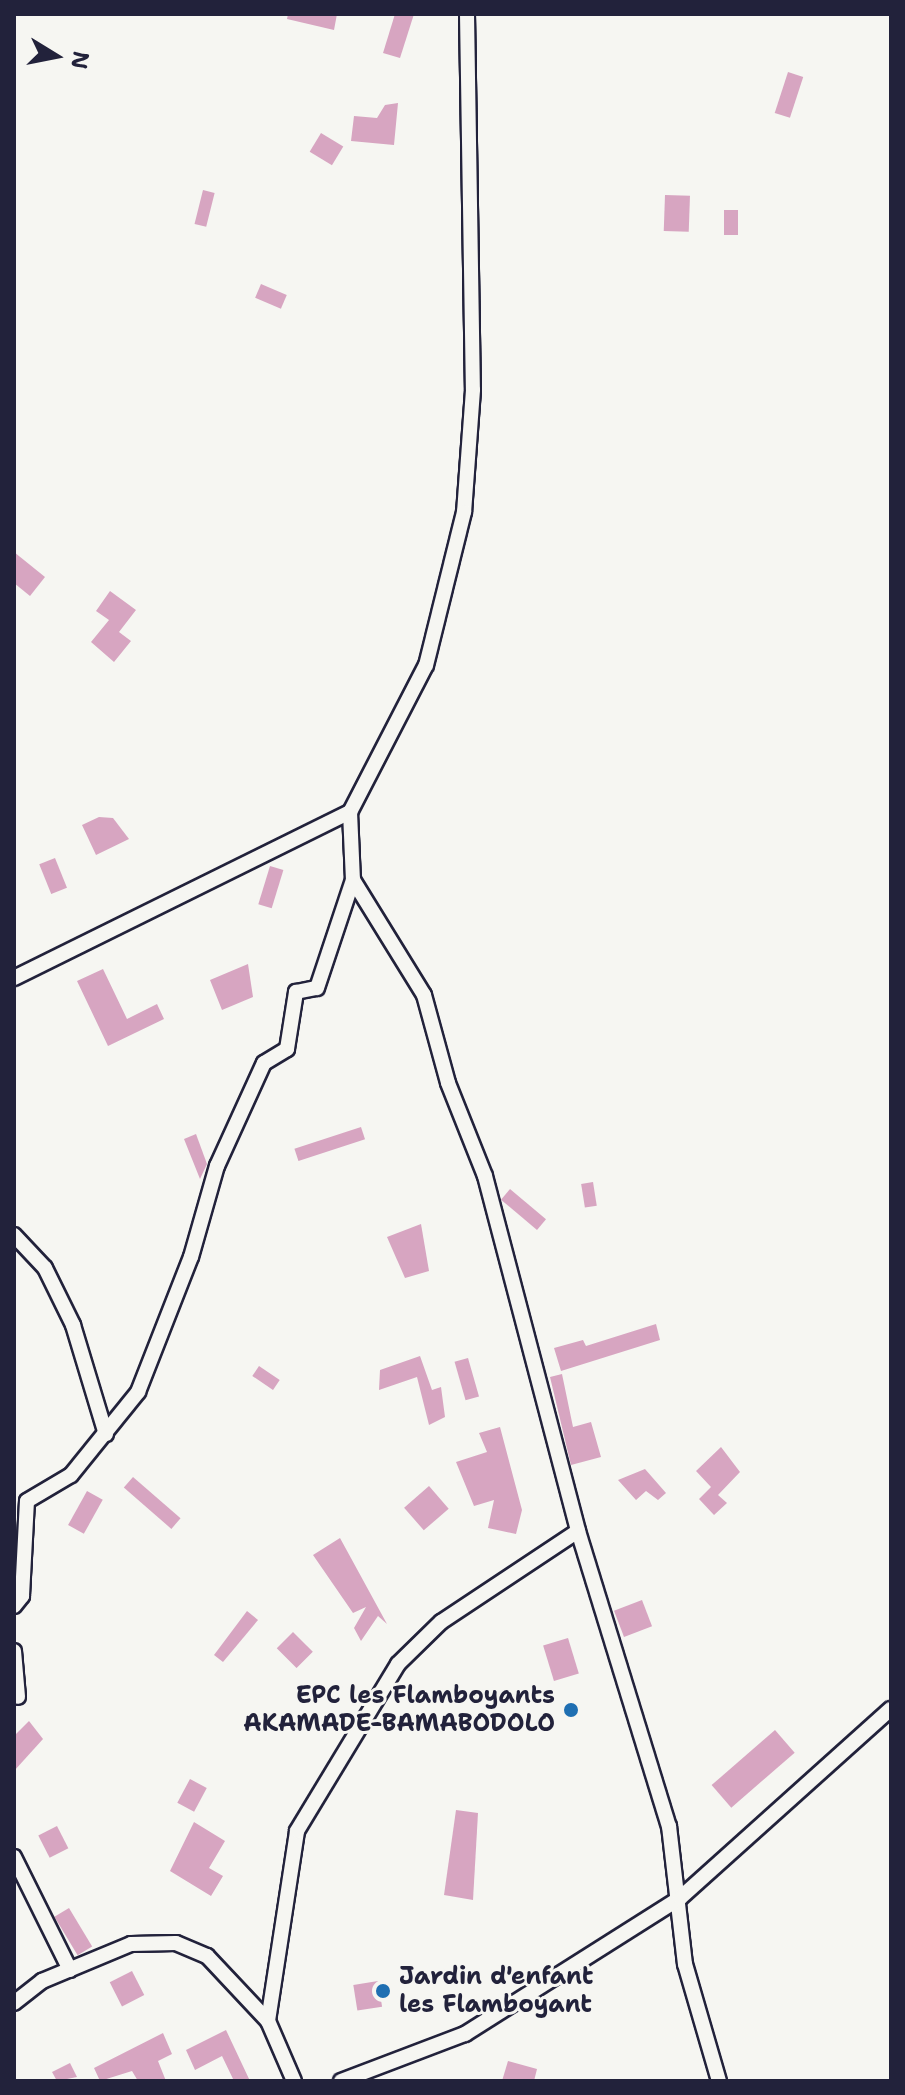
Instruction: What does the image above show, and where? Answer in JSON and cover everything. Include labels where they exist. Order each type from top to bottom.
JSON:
[{"type":"street","points":[[14,1606],[22,1596],[27,1501],[71,1475],[138,1392],[191,1257],[217,1166],[264,1063],[287,1049],[296,992],[317,988],[353,880],[350,812],[426,665],[464,512],[473,390],[467,14]]},
{"type":"street","points":[[14,978],[350,812]]},
{"type":"street","points":[[353,880],[424,995],[448,1083],[485,1176],[578,1531],[669,1826],[680,1898],[685,1964],[719,2081]]},
{"type":"street","points":[[14,1235],[45,1268],[73,1325],[106,1434]]},
{"type":"street","points":[[268,2021],[297,1831],[393,1672],[441,1622],[578,1531]]},
{"type":"street","points":[[14,1651],[18,1697]]},
{"type":"street","points":[[341,2081],[465,2034],[680,1898],[891,1709]]},
{"type":"street","points":[[14,1857],[70,1970]]},
{"type":"street","points":[[14,2003],[42,1981],[131,1944],[176,1943],[207,1956],[268,2021],[294,2081]]},
{"type":"building","points":[[288,14],[337,14],[334,30],[287,19]]},
{"type":"building","points":[[395,14],[414,14],[400,58],[383,53]]},
{"type":"building","points":[[788,72],[803,77],[790,118],[775,113]]},
{"type":"building","points":[[398,103],[394,145],[351,141],[354,116],[377,118],[385,105]]},
{"type":"building","points":[[321,133],[343,146],[332,165],[310,152]]},
{"type":"building","points":[[203,190],[215,193],[206,227],[195,224]]},
{"type":"building","points":[[665,195],[690,196],[689,232],[664,231]]},
{"type":"building","points":[[724,210],[738,210],[738,235],[724,235]]},
{"type":"building","points":[[261,284],[287,295],[281,309],[255,298]]},
{"type":"building","points":[[14,552],[45,577],[30,596],[14,583]]},
{"type":"building","points":[[110,591],[136,610],[119,632],[131,641],[114,662],[91,642],[109,620],[96,611]]},
{"type":"building","points":[[99,817],[113,818],[129,839],[96,855],[82,825]]},
{"type":"building","points":[[55,858],[67,888],[51,894],[39,864]]},
{"type":"building","points":[[270,866],[283,870],[272,908],[258,904]]},
{"type":"building","points":[[248,964],[253,997],[222,1010],[210,980]]},
{"type":"building","points":[[103,969],[127,1019],[157,1004],[164,1019],[108,1046],[77,981]]},
{"type":"building","points":[[361,1127],[365,1139],[298,1161],[294,1149]]},
{"type":"building","points":[[196,1134],[207,1164],[200,1179],[184,1139]]},
{"type":"building","points":[[593,1182],[597,1206],[585,1208],[581,1184]]},
{"type":"building","points":[[510,1189],[546,1219],[537,1230],[501,1200]]},
{"type":"building","points":[[421,1224],[429,1271],[405,1278],[387,1237]]},
{"type":"building","points":[[656,1324],[660,1340],[561,1371],[554,1348],[583,1340],[586,1346]]},
{"type":"building","points":[[420,1356],[432,1390],[441,1387],[445,1417],[429,1425],[417,1377],[379,1390],[380,1370]]},
{"type":"building","points":[[468,1358],[479,1396],[466,1400],[455,1362]]},
{"type":"building","points":[[259,1366],[280,1380],[273,1390],[252,1376]]},
{"type":"building","points":[[562,1374],[573,1427],[591,1422],[601,1457],[571,1465],[550,1377]]},
{"type":"building","points":[[500,1427],[522,1510],[516,1534],[488,1528],[494,1500],[474,1506],[456,1462],[487,1452],[479,1433]]},
{"type":"building","points":[[721,1447],[740,1472],[718,1495],[727,1503],[714,1515],[699,1499],[711,1487],[696,1471]]},
{"type":"building","points":[[645,1469],[666,1493],[658,1500],[646,1491],[636,1500],[618,1480]]},
{"type":"building","points":[[133,1477],[181,1518],[171,1529],[124,1488]]},
{"type":"building","points":[[429,1486],[449,1509],[424,1530],[404,1508]]},
{"type":"building","points":[[87,1491],[103,1500],[84,1534],[68,1525]]},
{"type":"building","points":[[340,1538],[387,1624],[378,1616],[361,1641],[354,1628],[366,1607],[353,1613],[313,1555]]},
{"type":"building","points":[[642,1600],[652,1626],[624,1637],[614,1611]]},
{"type":"building","points":[[247,1611],[258,1620],[223,1662],[214,1655]]},
{"type":"building","points":[[293,1632],[313,1652],[297,1668],[277,1648]]},
{"type":"building","points":[[568,1638],[579,1673],[554,1681],[543,1646]]},
{"type":"building","points":[[29,1721],[43,1739],[14,1771],[14,1736]]},
{"type":"building","points":[[775,1730],[795,1753],[731,1808],[712,1785]]},
{"type":"building","points":[[190,1779],[207,1788],[194,1812],[177,1803]]},
{"type":"building","points":[[456,1810],[478,1813],[473,1900],[444,1895]]},
{"type":"building","points":[[194,1822],[225,1841],[209,1868],[223,1876],[211,1896],[170,1871]]},
{"type":"building","points":[[57,1826],[68,1848],[50,1858],[38,1836]]},
{"type":"building","points":[[69,1908],[92,1947],[78,1955],[54,1917]]},
{"type":"building","points":[[132,1971],[144,1995],[122,2006],[110,1982]]},
{"type":"building","points":[[378,1981],[382,2007],[357,2011],[353,1985]]},
{"type":"building","points":[[226,2030],[250,2081],[234,2081],[222,2056],[195,2070],[186,2050]]},
{"type":"building","points":[[163,2033],[172,2054],[158,2061],[166,2081],[138,2081],[132,2071],[100,2081],[94,2068]]},
{"type":"building","points":[[508,2061],[537,2069],[534,2081],[502,2081]]},
{"type":"building","points":[[70,2063],[77,2077],[57,2081],[52,2072]]},
{"type":"place","name":"EPC les Flamboyants AKAMADE-BAMABODOLO","points":[[571,1710]]},
{"type":"place","name":"Jardin d'enfant les Flamboyant","points":[[383,1991]]}]
